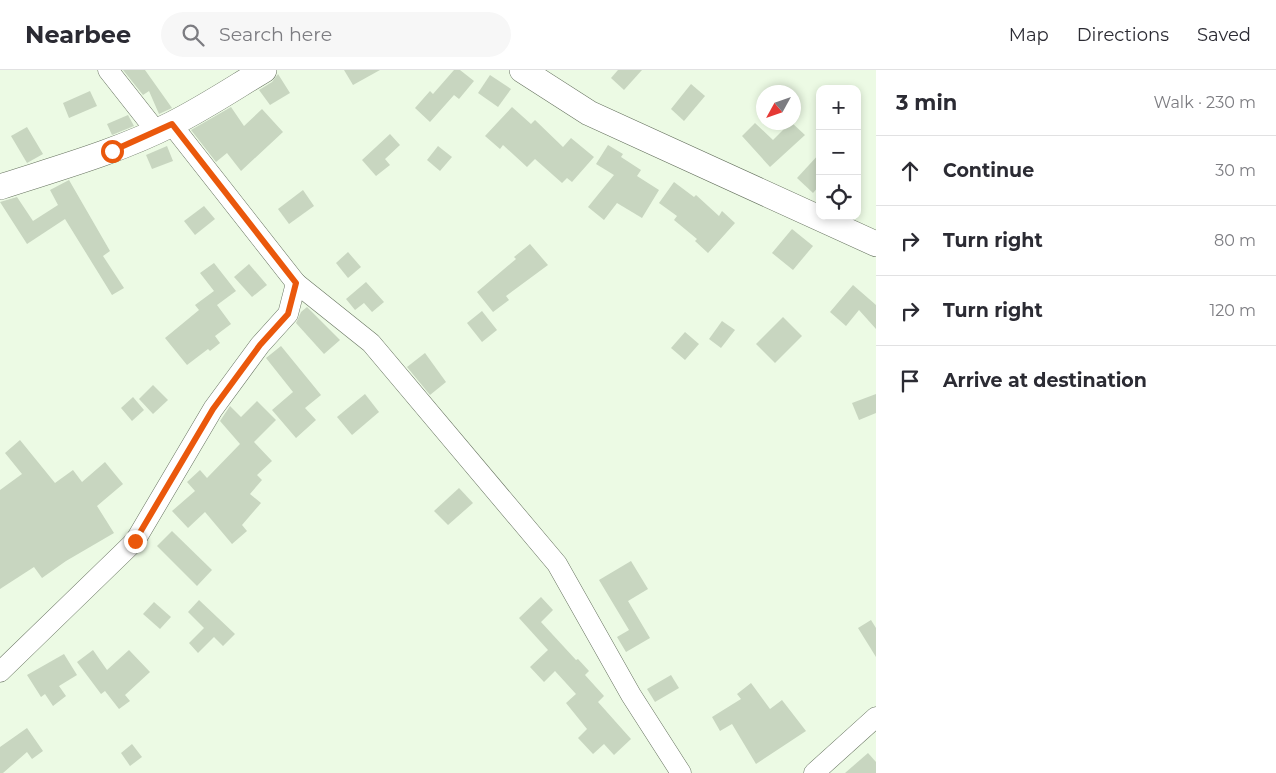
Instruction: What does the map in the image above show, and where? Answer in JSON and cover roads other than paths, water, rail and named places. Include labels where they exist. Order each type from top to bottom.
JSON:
[{"type":"street","points":[[108,70],[164,128],[296,283],[371,343],[557,564],[631,695],[662,747],[681,773]]},
{"type":"street","points":[[0,187],[112,151],[164,128],[237,88],[264,70]]},
{"type":"street","points":[[522,70],[589,113],[876,244]]},
{"type":"street","points":[[0,672],[135,541],[213,409],[260,345],[288,314],[296,283]]},
{"type":"street","points":[[814,773],[876,717]]}]
